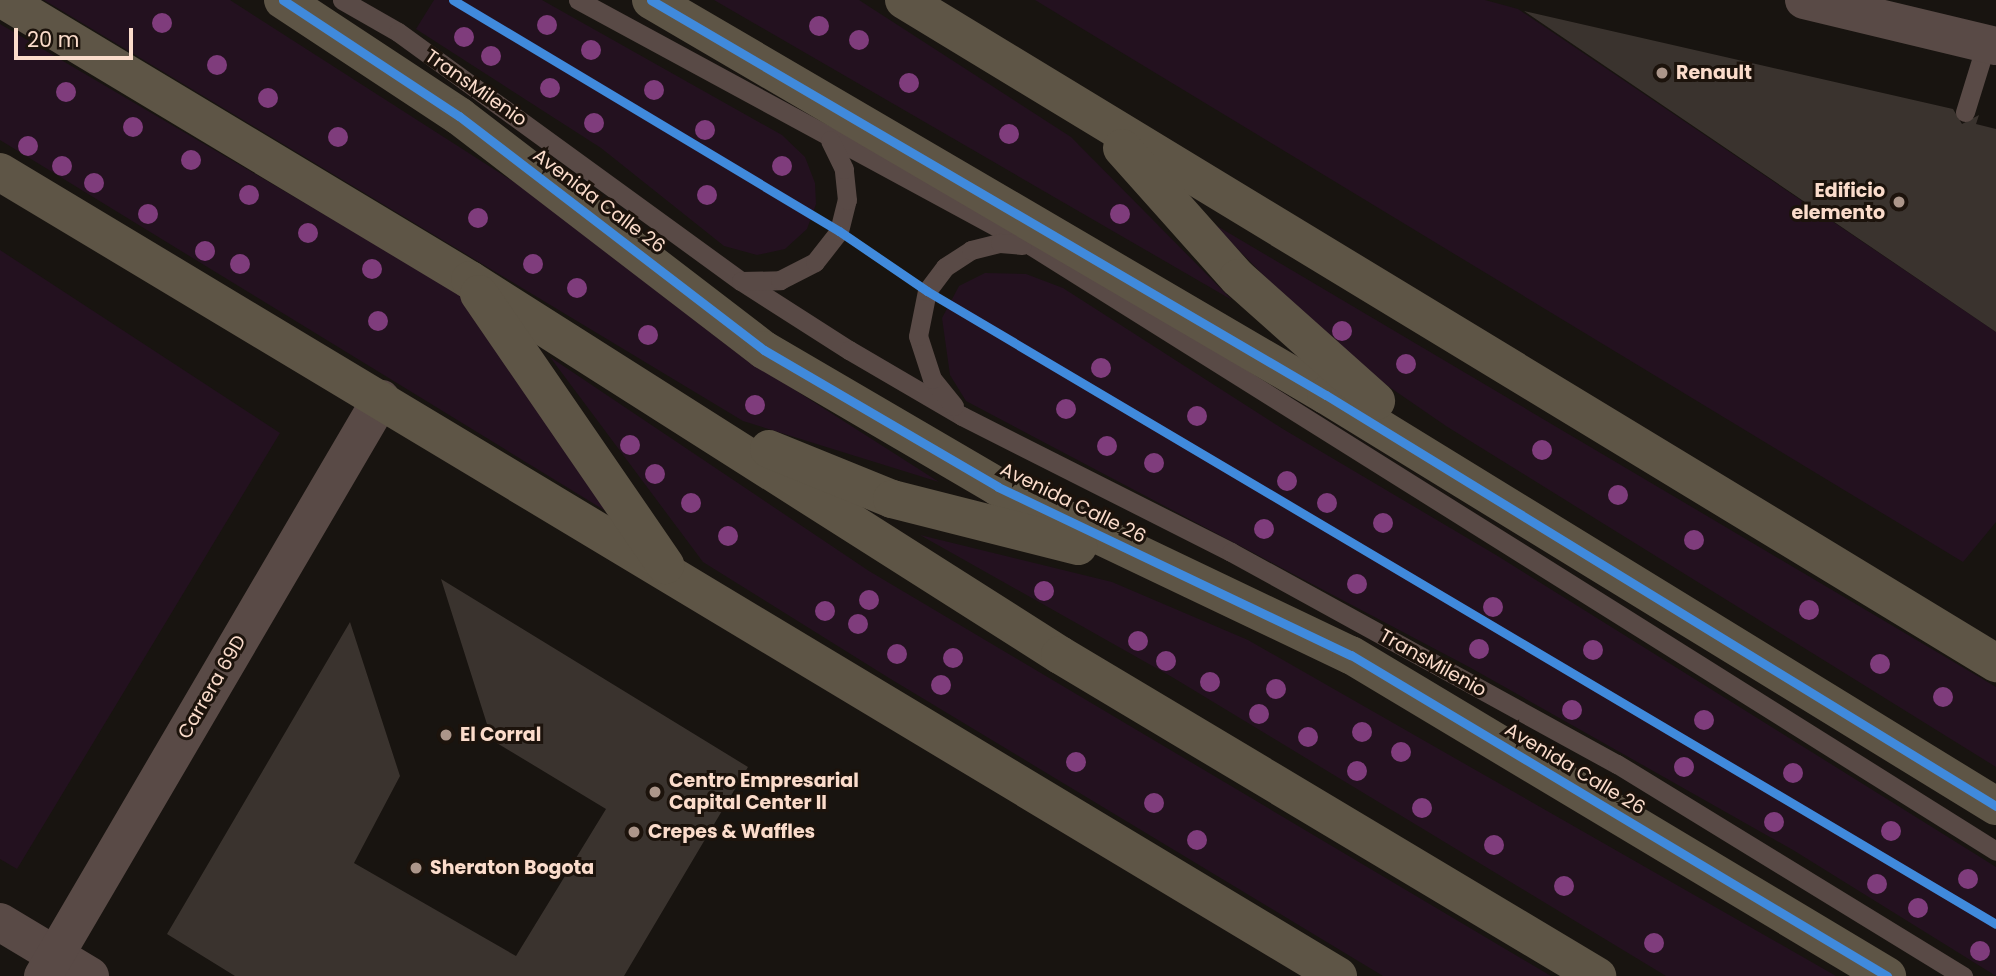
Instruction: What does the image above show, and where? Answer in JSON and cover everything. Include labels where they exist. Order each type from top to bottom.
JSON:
[{"type":"main road","points":[[4,0],[470,280],[1060,655],[1598,976]]},
{"type":"main road","name":"Avenida Calle 26","points":[[283,0],[459,116],[764,350],[998,487],[1351,655],[1886,976]]},
{"type":"main road","points":[[651,0],[926,157],[1510,506],[1996,806]]},
{"type":"main road","points":[[904,0],[1096,120],[1996,663]]},
{"type":"main road","points":[[1096,120],[1238,278],[1337,371],[1510,506]]},
{"type":"main road","points":[[0,172],[1338,976]]},
{"type":"main road","points":[[470,280],[672,575]]},
{"type":"main road","points":[[676,411],[892,499],[1045,536],[1195,581]]},
{"type":"street","points":[[1804,0],[1991,45]]},
{"type":"street","name":"Carrera 69D","points":[[49,965],[381,399]]},
{"type":"street","points":[[0,922],[49,965],[90,976]]},
{"type":"lane","name":"TransMilenio","points":[[342,0],[591,167],[741,281],[962,416],[1231,552],[1617,764],[1963,976]]},
{"type":"lane","name":"TransMilenio","points":[[578,0],[830,140],[1030,246],[1996,851]]},
{"type":"lane","points":[[1965,112],[1991,45]]},
{"type":"lane","points":[[741,281],[780,280],[815,262],[839,231],[847,200],[845,179],[830,140]]},
{"type":"lane","name":"TransMilenio","points":[[962,416],[932,379],[918,336],[927,291],[945,267],[971,250],[1000,243],[1030,246]]},
{"type":"shaded area","points":[[44,0],[230,0],[525,189],[737,353],[939,482],[743,421]]},
{"type":"shaded area","points":[[434,0],[542,0],[782,135],[805,157],[815,183],[816,204],[807,229],[785,249],[757,255],[724,246],[601,148],[416,29]]},
{"type":"shaded area","points":[[714,0],[859,0],[1071,137],[1232,300]]},
{"type":"shaded area","points":[[1035,0],[1485,0],[1518,9],[1996,332],[1996,522],[1963,562]]},
{"type":"shaded area","points":[[0,24],[463,296],[609,513],[0,140]]},
{"type":"shaded area","points":[[1212,223],[1996,687],[1996,767],[1446,426],[1340,353]]},
{"type":"shaded area","points":[[0,250],[280,433],[17,869],[0,859]]},
{"type":"shaded area","points":[[985,273],[1026,274],[1063,288],[1283,429],[1496,555],[1996,867],[1996,976],[1793,850],[1471,668],[966,401],[950,375],[942,318],[959,286]]},
{"type":"shaded area","points":[[550,357],[869,571],[1551,976],[1383,976],[889,678],[703,562]]},
{"type":"shaded area","points":[[920,535],[1112,582],[1248,640],[1836,976],[1666,976],[1172,677]]},
{"type":"building","name":"Edificio elemento","points":[[1524,11],[1953,109],[1962,124],[1979,115],[1976,124],[1996,129],[1996,332]]},
{"type":"building","name":"Centro Empresarial Capital Center II","points":[[441,579],[748,767],[624,976],[235,976],[167,934],[350,622],[400,776],[354,863],[516,956],[606,809],[492,740]]},
{"type":"cycle path","points":[[283,0],[459,116],[764,350],[998,487],[1351,655],[1887,976]]},
{"type":"cycle path","points":[[453,0],[839,231],[927,291],[1996,924]]},
{"type":"cycle path","points":[[651,0],[1326,395],[1996,806]]},
{"type":"place","name":"Renault","points":[[1662,73]]},
{"type":"place","name":"Edificio elemento","points":[[1899,202]]},
{"type":"place","name":"El Corral","points":[[446,735]]},
{"type":"place","name":"Centro Empresarial Capital Center II","points":[[655,792]]},
{"type":"place","name":"Crepes & Waffles","points":[[634,832]]},
{"type":"place","name":"Sheraton Bogota","points":[[416,868]]}]
